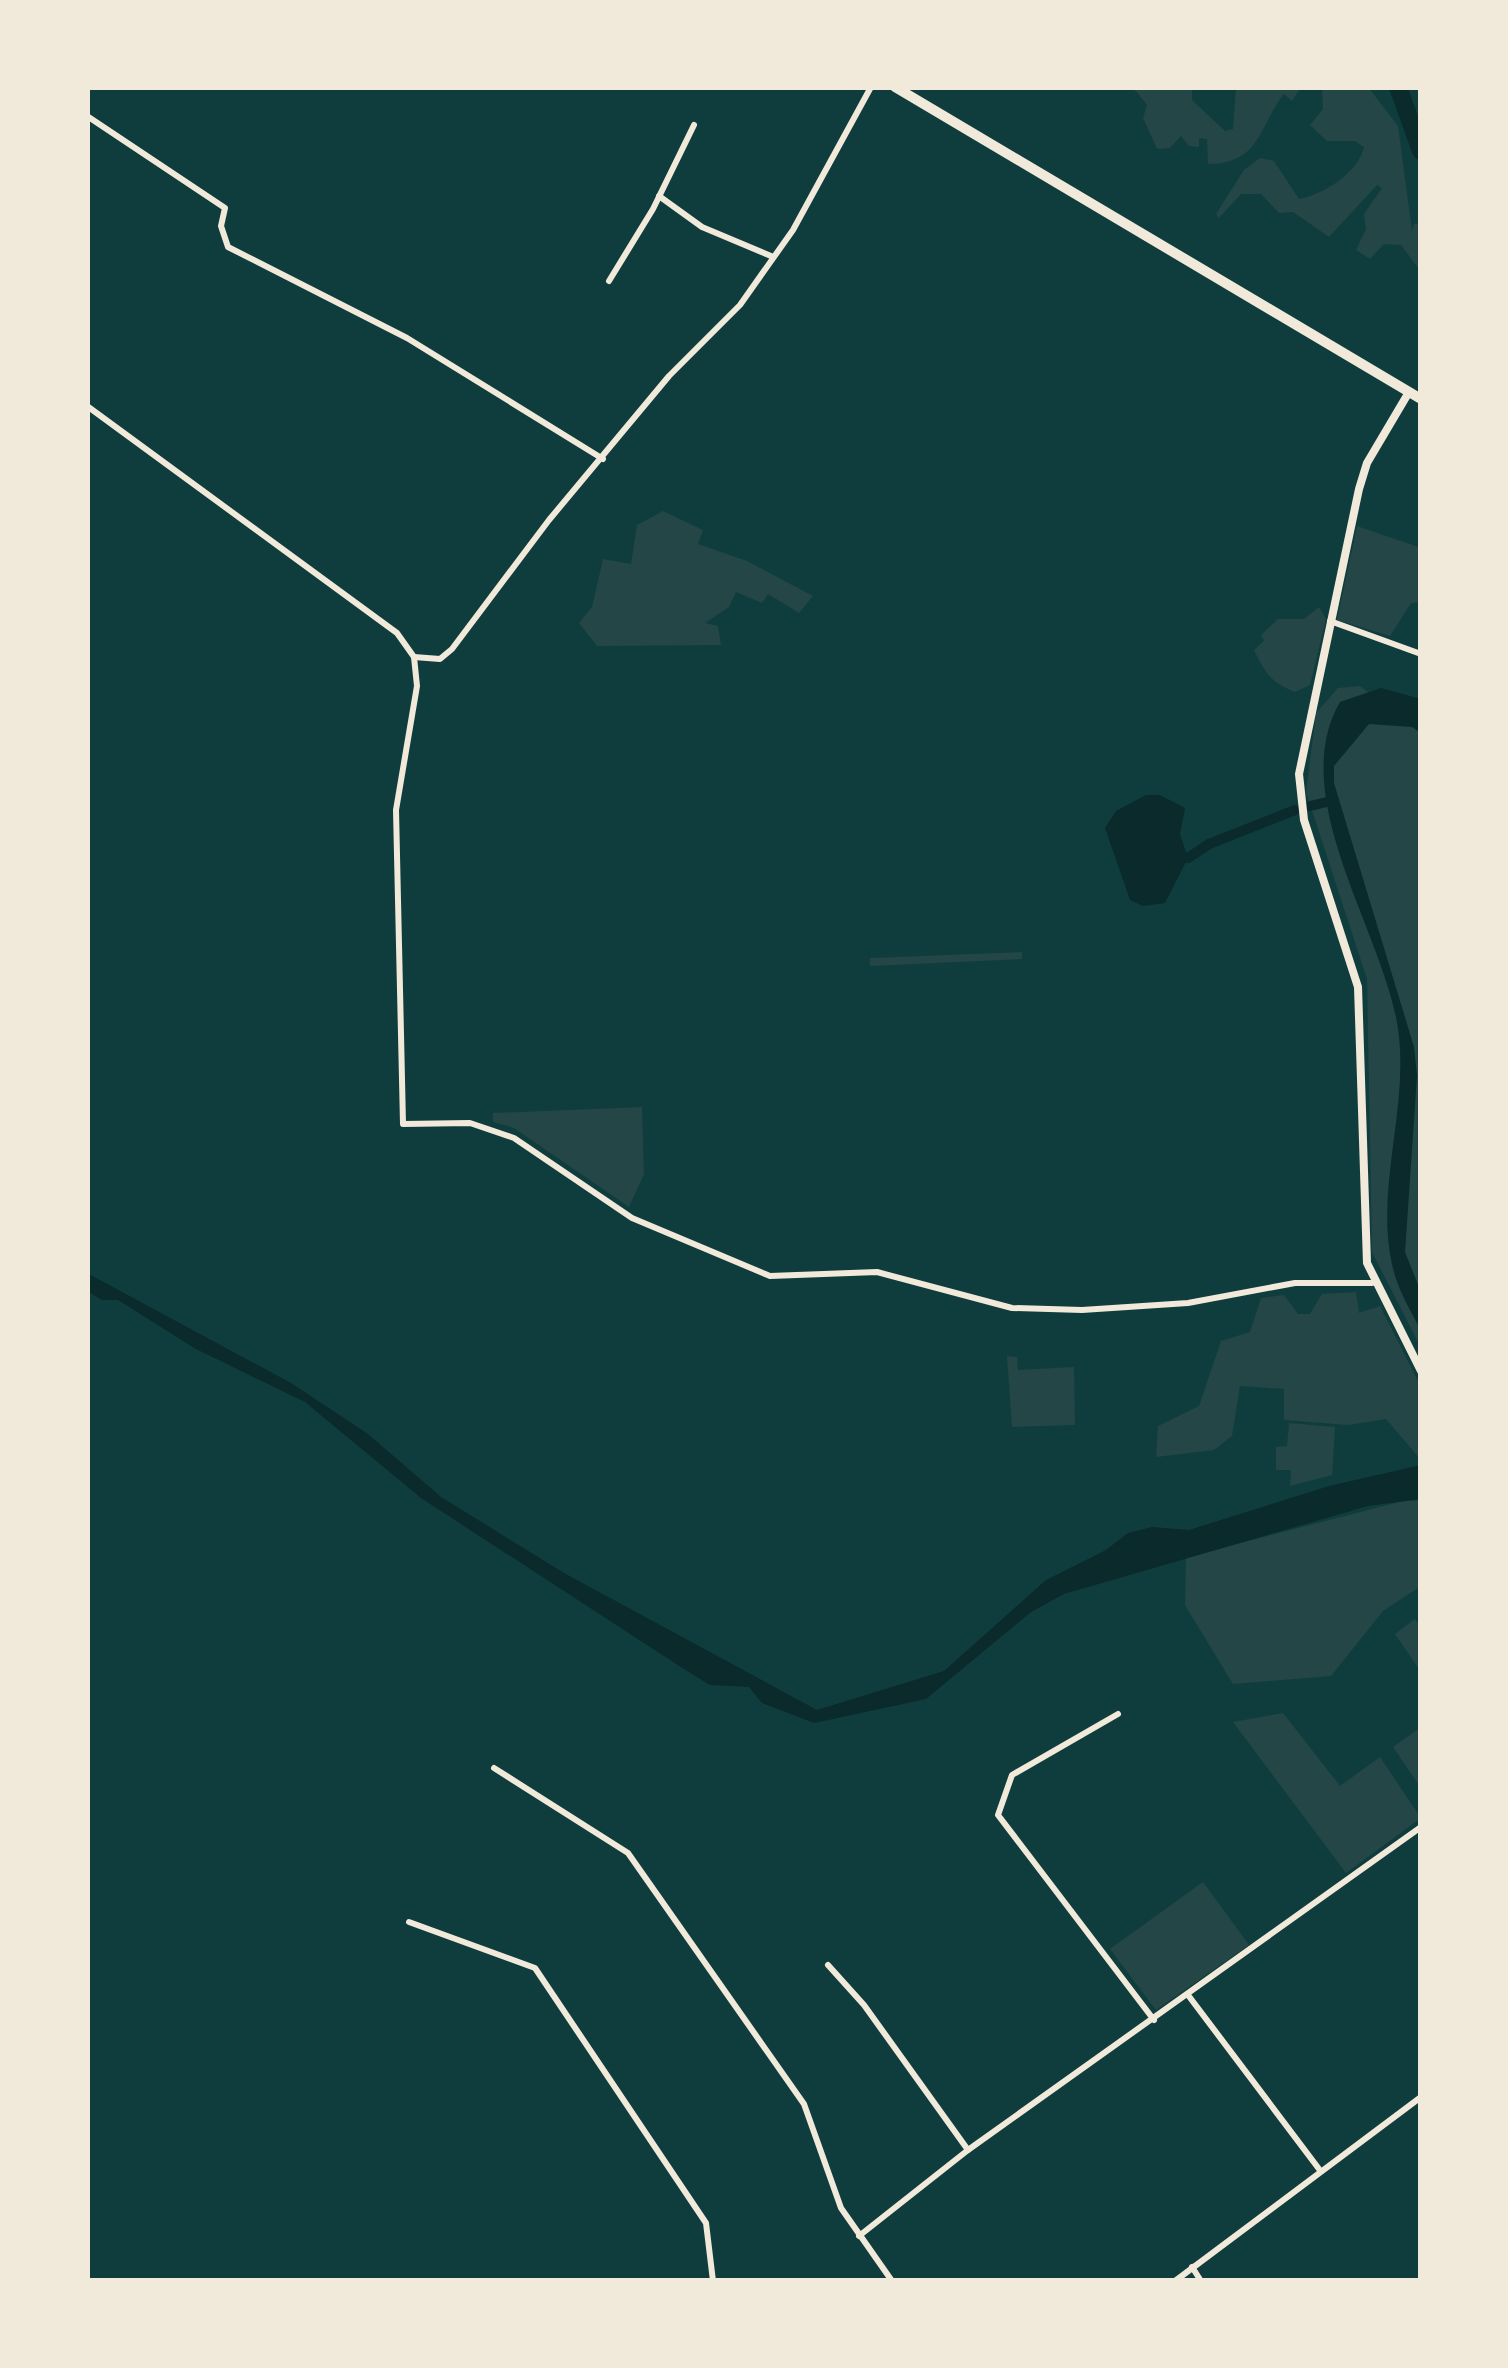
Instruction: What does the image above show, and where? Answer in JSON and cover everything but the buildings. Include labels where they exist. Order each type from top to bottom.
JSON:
[{"type":"highway","points":[[895,87],[1415,396]]},
{"type":"street","points":[[415,657],[440,659],[452,650],[549,520],[669,376],[740,304],[793,230],[872,87]]},
{"type":"street","points":[[87,116],[225,208],[221,226],[228,247],[407,338],[604,459]]},
{"type":"street","points":[[608,280],[659,196],[694,125]]},
{"type":"street","points":[[659,196],[702,227],[772,256]]},
{"type":"street","points":[[1415,396],[1367,463],[1299,774],[1304,820],[1358,987],[1363,1229],[1372,1282],[1421,1371]]},
{"type":"street","points":[[87,406],[398,633],[415,657],[417,686],[396,810],[404,1124],[470,1123],[514,1138],[632,1218],[770,1276],[877,1272],[1012,1308],[1082,1310],[1188,1304],[1295,1283],[1372,1282]]},
{"type":"street","points":[[1330,621],[1421,654]]},
{"type":"street","points":[[1118,1714],[1012,1775],[998,1815],[1154,2020]]},
{"type":"street","points":[[494,1768],[628,1853],[804,2104],[841,2208],[892,2281]]},
{"type":"street","points":[[860,2236],[968,2150],[1421,1827]]},
{"type":"street","points":[[409,1922],[535,1968],[706,2223],[713,2281]]},
{"type":"street","points":[[828,1965],[864,2005],[968,2150]]},
{"type":"street","points":[[1188,1995],[1319,2169]]},
{"type":"street","points":[[1175,2281],[1421,2097]]},
{"type":"street","points":[[1192,2267],[1201,2281]]},
{"type":"shaded area","points":[[1123,87],[1192,87],[1192,100],[1225,131],[1233,129],[1236,87],[1301,87],[1292,101],[1284,94],[1249,150],[1226,162],[1208,164],[1207,139],[1199,138],[1199,147],[1189,146],[1181,136],[1170,148],[1157,149],[1143,118],[1147,105],[1136,91]]},
{"type":"shaded area","points":[[1322,87],[1368,87],[1398,126],[1412,231],[1414,224],[1421,223],[1421,272],[1401,245],[1384,244],[1370,259],[1356,250],[1366,229],[1364,214],[1382,188],[1377,185],[1329,237],[1293,212],[1279,213],[1261,194],[1241,194],[1219,218],[1216,214],[1244,170],[1260,158],[1274,161],[1299,199],[1329,187],[1355,165],[1364,147],[1355,141],[1327,141],[1310,125],[1323,109]]},
{"type":"shaded area","points":[[663,511],[703,530],[698,544],[747,561],[813,596],[799,613],[768,594],[762,603],[736,592],[729,607],[705,623],[718,626],[721,645],[597,646],[579,623],[592,607],[603,559],[631,564],[637,525]]},
{"type":"shaded area","points":[[1357,526],[1421,548],[1421,602],[1411,603],[1390,636],[1337,620]]},
{"type":"shaded area","points":[[1319,607],[1326,619],[1310,685],[1295,692],[1269,676],[1254,650],[1264,641],[1261,635],[1278,619],[1304,619]]},
{"type":"shaded area","points":[[1360,686],[1421,734],[1421,1348],[1372,1252],[1367,979],[1306,792],[1316,713],[1338,688]]},
{"type":"shaded area","points":[[1381,688],[1421,699],[1421,732],[1369,724],[1334,766],[1334,783],[1414,1047],[1417,1076],[1405,1252],[1421,1292],[1421,1331],[1397,1282],[1388,1234],[1400,1079],[1396,1017],[1341,858],[1324,776],[1326,738],[1340,702]]},
{"type":"shaded area","points":[[1146,795],[1160,795],[1185,808],[1180,834],[1188,858],[1165,903],[1143,906],[1130,900],[1105,828],[1116,811]]},
{"type":"shaded area","points":[[1022,952],[1022,959],[870,966],[870,958]]},
{"type":"shaded area","points":[[642,1107],[644,1174],[629,1207],[514,1128],[493,1122],[493,1113]]},
{"type":"shaded area","points":[[87,1273],[291,1383],[368,1434],[441,1497],[564,1573],[817,1710],[944,1671],[1046,1580],[1106,1550],[1128,1533],[1152,1527],[1189,1530],[1329,1486],[1421,1465],[1421,1499],[1368,1506],[1064,1594],[1031,1612],[926,1699],[814,1723],[762,1703],[749,1687],[710,1685],[687,1671],[421,1498],[305,1402],[196,1349],[118,1300],[102,1300],[87,1291]]},
{"type":"shaded area","points":[[1356,1292],[1359,1313],[1380,1306],[1421,1387],[1421,1460],[1386,1419],[1348,1425],[1284,1420],[1284,1389],[1240,1386],[1232,1436],[1214,1450],[1156,1457],[1158,1426],[1199,1406],[1221,1341],[1250,1332],[1261,1298],[1284,1295],[1298,1314],[1310,1314],[1322,1294]]},
{"type":"shaded area","points":[[1007,1356],[1017,1357],[1018,1370],[1074,1367],[1075,1425],[1012,1427]]},
{"type":"shaded area","points":[[1289,1423],[1335,1427],[1332,1475],[1290,1486],[1291,1470],[1276,1470],[1276,1447],[1287,1446]]},
{"type":"shaded area","points":[[1407,1500],[1421,1501],[1421,1586],[1383,1611],[1331,1676],[1233,1684],[1185,1605],[1186,1557]]},
{"type":"shaded area","points":[[1415,1619],[1421,1628],[1421,1672],[1395,1634]]},
{"type":"shaded area","points":[[1283,1713],[1340,1786],[1380,1757],[1421,1818],[1346,1873],[1233,1722]]},
{"type":"shaded area","points":[[1421,1727],[1421,1788],[1393,1747]]},
{"type":"shaded area","points":[[1203,1882],[1249,1945],[1156,2010],[1110,1949]]},
{"type":"waterway","points":[[1398,87],[1421,151]]},
{"type":"waterway","points":[[1310,806],[1327,802]]},
{"type":"waterway","points":[[1188,858],[1209,844],[1295,810]]}]
